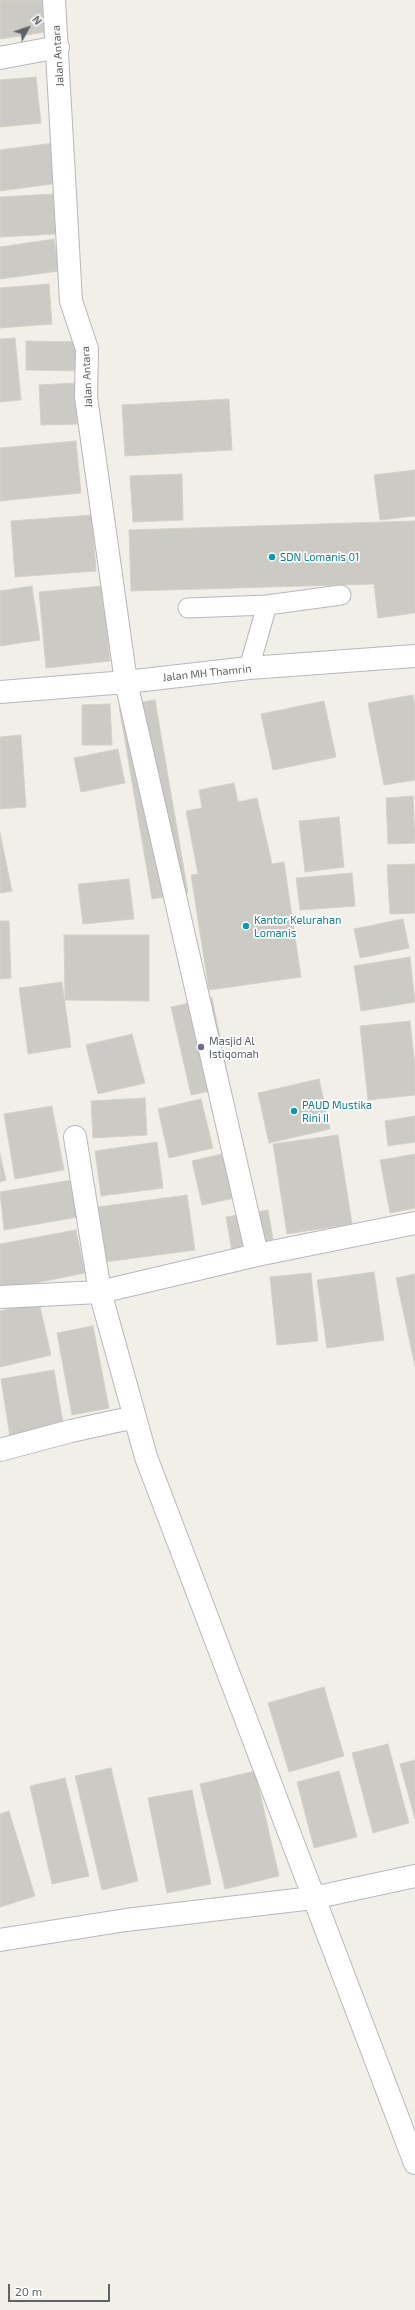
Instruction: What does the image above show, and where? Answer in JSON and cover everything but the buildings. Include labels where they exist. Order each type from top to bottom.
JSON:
[{"type":"street","name":"Jalan Antara","points":[[54,0],[58,47],[71,301],[87,349],[86,397],[126,682],[257,1255]]},
{"type":"street","points":[[0,58],[58,47]]},
{"type":"street","name":"Jalan MH Thamrin","points":[[0,692],[126,682],[249,668],[415,656]]},
{"type":"street","points":[[75,1136],[100,1292],[134,1417],[149,1464],[415,2164]]},
{"type":"street","points":[[0,1297],[100,1292],[257,1255],[415,1223]]},
{"type":"street","points":[[0,1450],[71,1430],[134,1417]]},
{"type":"street","points":[[0,1940],[126,1920],[313,1898],[415,1876]]},
{"type":"lane","points":[[188,608],[267,605],[341,595]]},
{"type":"lane","points":[[249,668],[267,605]]},
{"type":"place","name":"SDN Lomanis 01","points":[[272,557]]},
{"type":"place","name":"Kantor Kelurahan Lomanis","points":[[246,926]]},
{"type":"place","name":"Masjid Al Istiqomah","points":[[201,1047]]},
{"type":"place","name":"PAUD Mustika Rini II","points":[[294,1111]]}]
